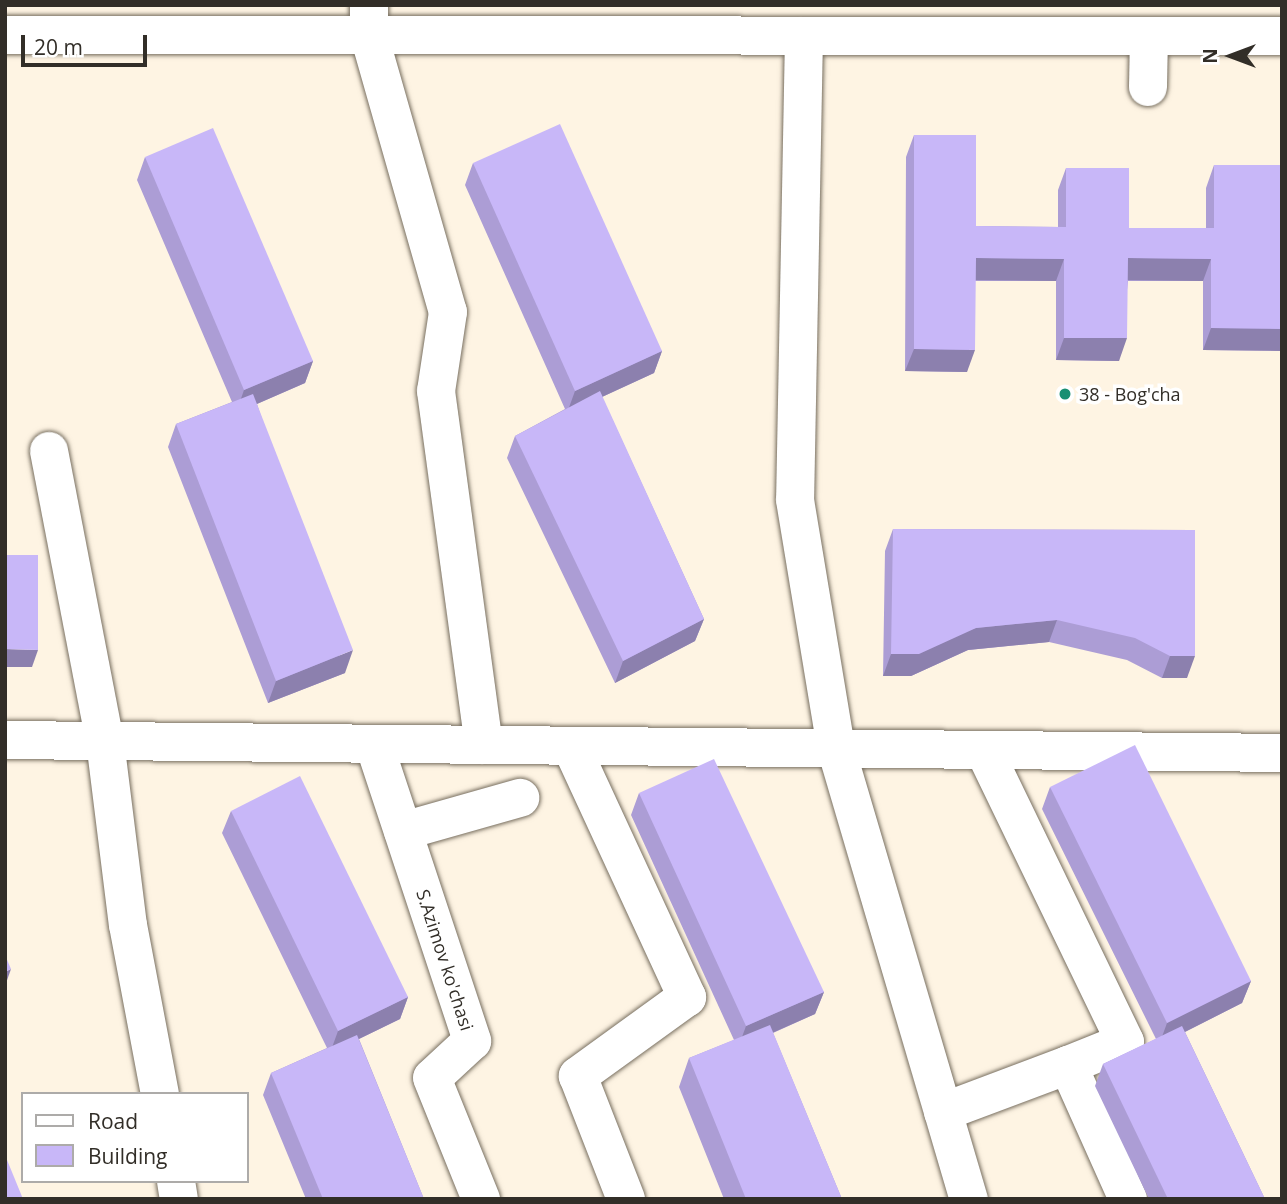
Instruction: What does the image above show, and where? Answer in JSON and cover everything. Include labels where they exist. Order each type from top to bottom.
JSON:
[{"type":"street","points":[[369,20],[449,312],[436,391],[484,745]]},
{"type":"street","points":[[5,35],[369,20],[653,21],[804,36],[1282,36]]},
{"type":"street","points":[[804,36],[794,500],[836,748],[968,1199]]},
{"type":"street","points":[[1148,87],[1149,36]]},
{"type":"street","points":[[49,451],[105,741],[128,925],[160,1092]]},
{"type":"street","points":[[5,740],[1282,753]]},
{"type":"street","name":"S.Azimov ko'chasi","points":[[374,744],[472,1041],[432,1079],[481,1199]]},
{"type":"street","points":[[570,746],[687,997],[578,1076],[626,1199]]},
{"type":"street","points":[[943,1112],[1125,1042],[984,750]]},
{"type":"street","points":[[403,831],[520,798]]},
{"type":"street","points":[[1068,1065],[1128,1199]]},
{"type":"building","points":[[560,124],[662,351],[575,391],[473,163]]},
{"type":"building","points":[[213,128],[313,361],[244,390],[145,157]]},
{"type":"building","points":[[914,135],[976,135],[976,226],[1066,227],[1066,168],[1129,168],[1129,228],[1214,228],[1214,165],[1282,165],[1282,329],[1211,328],[1211,259],[1128,258],[1127,338],[1064,338],[1064,259],[976,258],[975,350],[914,349]]},
{"type":"building","points":[[7,289],[7,483],[5,483]]},
{"type":"building","points":[[600,391],[704,619],[623,661],[515,436]]},
{"type":"building","points":[[253,394],[353,650],[276,681],[176,424]]},
{"type":"building","points":[[893,529],[1195,530],[1195,656],[1170,656],[1135,638],[1057,620],[976,628],[919,654],[891,654]]},
{"type":"building","points":[[5,555],[38,555],[38,650],[5,649]]},
{"type":"building","points":[[1135,745],[1251,981],[1167,1023],[1050,787]]},
{"type":"building","points":[[714,759],[824,992],[746,1026],[639,793]]},
{"type":"building","points":[[300,776],[408,997],[338,1031],[231,811]]},
{"type":"building","points":[[5,955],[11,969],[5,972]]},
{"type":"building","points":[[770,1025],[842,1199],[746,1199],[689,1058]]},
{"type":"building","points":[[1182,1026],[1265,1199],[1168,1199],[1103,1064]]},
{"type":"building","points":[[357,1035],[424,1199],[323,1199],[271,1073]]},
{"type":"building","points":[[5,1155],[23,1199],[5,1199]]},
{"type":"place","name":"38 - Bog'cha","points":[[1065,394]]}]
